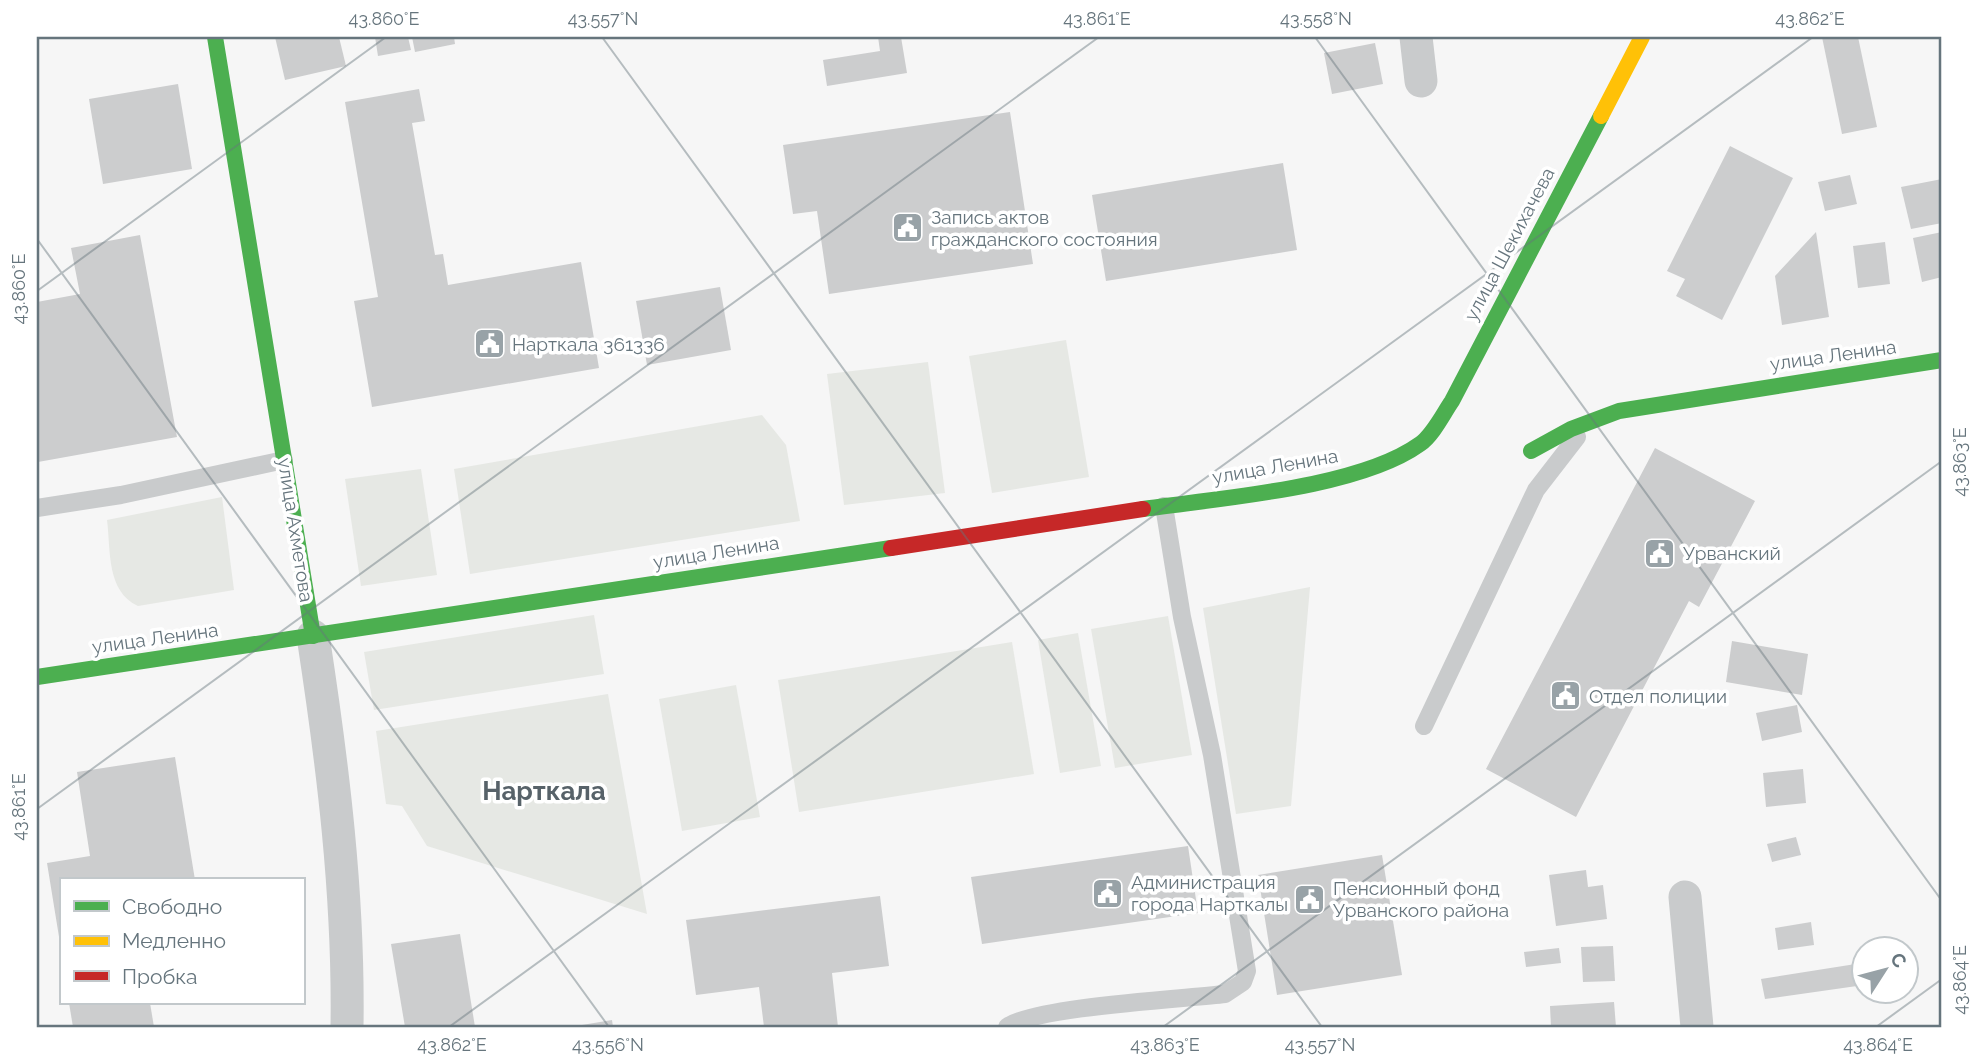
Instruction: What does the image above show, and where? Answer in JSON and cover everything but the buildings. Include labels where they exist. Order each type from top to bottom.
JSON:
[{"type":"street","name":"улица Ахметова","points":[[215,37],[331,758],[348,953],[347,1027]]},
{"type":"street","points":[[1416,37],[1421,81]]},
{"type":"street","name":"улица Шекихачева","points":[[1398,458],[1423,442],[1452,401],[1642,37]]},
{"type":"street","name":"улица Ленина","points":[[1531,450],[1588,422],[1619,411],[1942,360]]},
{"type":"street","name":"улица Ленина","points":[[37,677],[1318,483],[1398,458]]},
{"type":"street","points":[[1685,897],[1697,1027]]},
{"type":"lane","points":[[1424,726],[1536,490],[1588,422]]},
{"type":"lane","points":[[37,508],[121,495],[284,460]]},
{"type":"lane","points":[[1007,1027],[1017,1020],[1057,1013],[1225,994],[1243,982],[1247,971],[1212,755],[1182,617],[1164,506]]},
{"type":"shaded area","points":[[1066,340],[1089,477],[992,493],[969,356]]},
{"type":"shaded area","points":[[928,362],[945,493],[844,505],[827,374]]},
{"type":"shaded area","points":[[762,415],[786,445],[800,521],[470,574],[454,469]]},
{"type":"shaded area","points":[[421,469],[437,575],[361,586],[345,479]]},
{"type":"shaded area","points":[[222,497],[234,590],[138,606],[120,591],[112,569],[107,520]]},
{"type":"shaded area","points":[[1310,587],[1291,806],[1236,814],[1203,608]]},
{"type":"shaded area","points":[[594,615],[604,674],[374,710],[364,652]]},
{"type":"shaded area","points":[[1168,616],[1192,755],[1115,768],[1091,629]]},
{"type":"shaded area","points":[[1078,633],[1101,766],[1060,773],[1038,640]]},
{"type":"shaded area","points":[[1012,642],[1034,774],[799,812],[778,680]]},
{"type":"shaded area","points":[[736,685],[760,817],[682,831],[659,699]]},
{"type":"shaded area","points":[[608,694],[647,914],[427,846],[402,806],[386,804],[376,731]]},
{"type":"traffic: fast","points":[[215,37],[313,636]]},
{"type":"traffic: fast","points":[[1143,509],[1288,489],[1326,481],[1394,459],[1425,440],[1452,401],[1601,116]]},
{"type":"traffic: fast","points":[[1531,451],[1571,429],[1619,411],[1942,360]]},
{"type":"traffic: fast","points":[[37,677],[891,548]]},
{"type":"traffic: slow","points":[[1601,116],[1642,37]]},
{"type":"traffic: jam","points":[[891,548],[1143,509]]},
{"type":"place","name":"Запись актов гражданского состояния","points":[[908,228]]},
{"type":"place","name":"Нарткала 361336","points":[[489,344]]},
{"type":"place","name":"Урванский","points":[[1660,553]]},
{"type":"place","name":"Отдел полиции","points":[[1566,696]]},
{"type":"place","name":"Администрация города Нарткалы","points":[[1108,893]]},
{"type":"place","name":"Пенсионный фонд Урванского района","points":[[1310,899]]},
{"type":"district","name":"Нарткала","points":[[544,791]]}]
